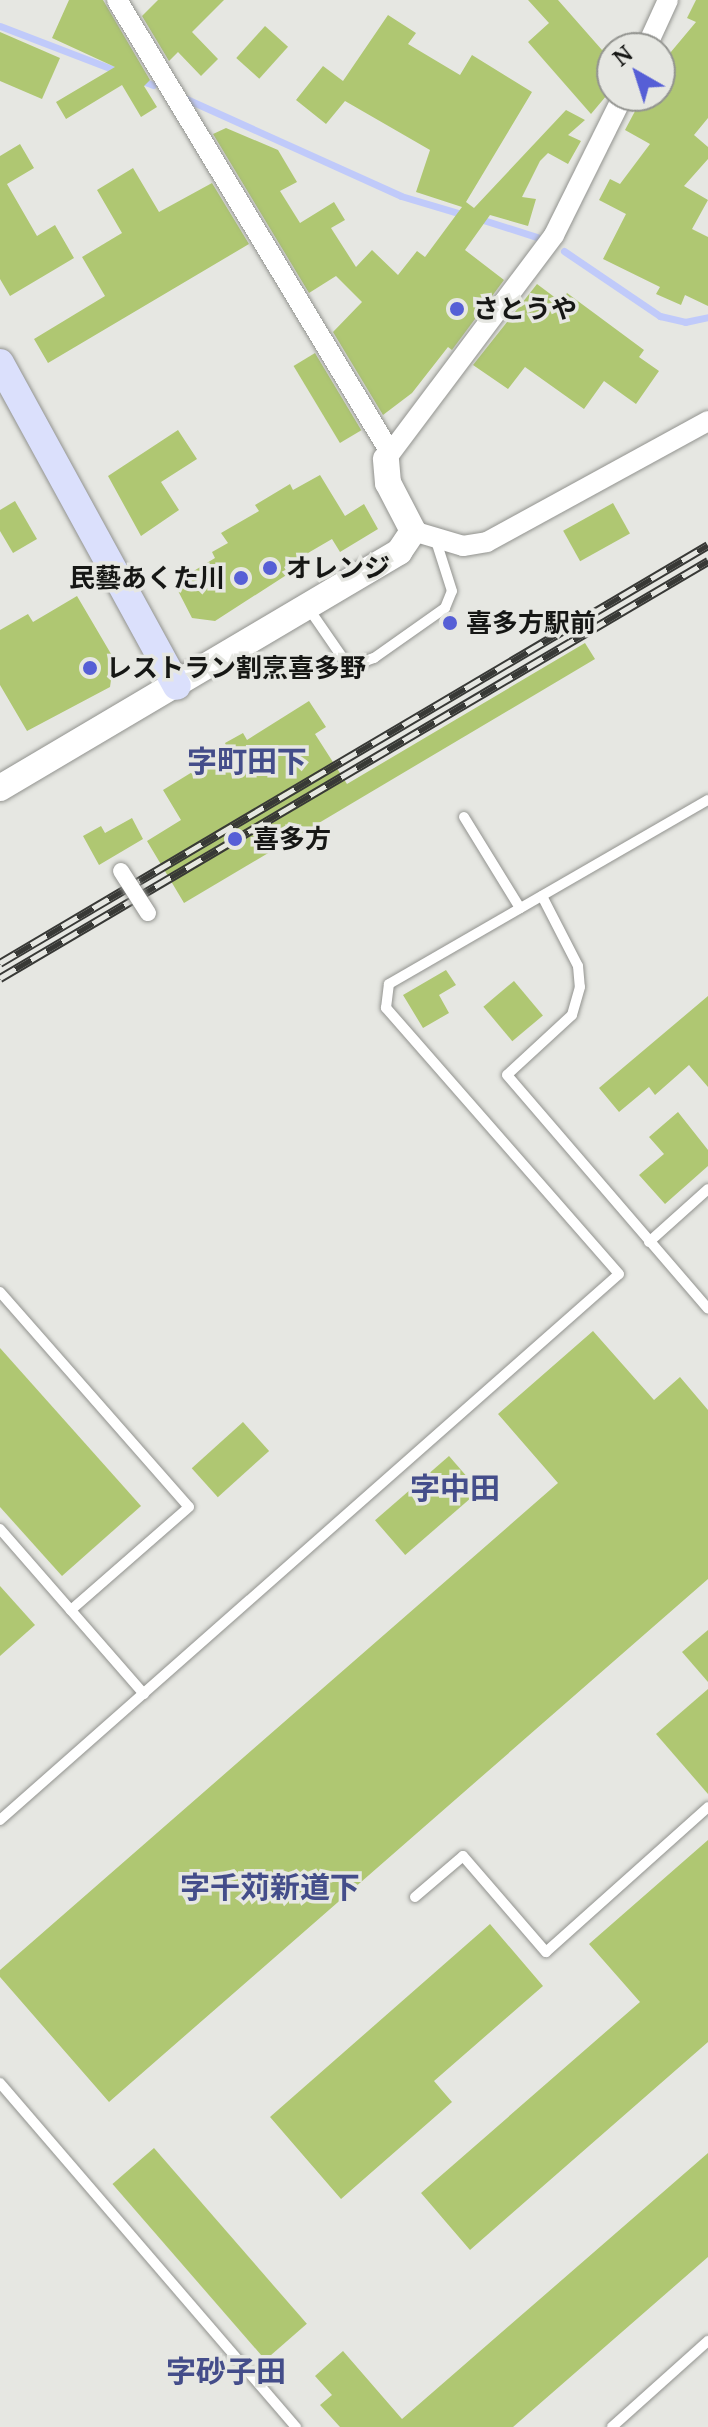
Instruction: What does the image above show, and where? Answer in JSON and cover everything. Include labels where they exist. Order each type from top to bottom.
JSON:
[{"type":"main road","points":[[0,363],[177,686]]},
{"type":"street","points":[[117,0],[388,456],[388,483],[425,536]]},
{"type":"street","points":[[653,32],[668,0]]},
{"type":"street","points":[[388,456],[554,235],[615,112]]},
{"type":"street","points":[[0,788],[309,609],[425,536],[487,542],[708,421]]},
{"type":"street","points":[[121,871],[148,913]]},
{"type":"lane","points":[[309,609],[340,659],[358,667],[445,608],[452,591],[425,536]]},
{"type":"lane","points":[[0,1820],[619,1274],[386,1008],[389,984],[708,800]]},
{"type":"lane","points":[[464,817],[520,908]]},
{"type":"lane","points":[[542,896],[578,966],[580,987],[572,1015],[507,1075],[708,1309]]},
{"type":"lane","points":[[649,1242],[708,1189]]},
{"type":"lane","points":[[0,1292],[189,1507],[71,1610]]},
{"type":"lane","points":[[0,1529],[144,1694]]},
{"type":"lane","points":[[415,1897],[463,1856],[546,1952],[708,1807]]},
{"type":"lane","points":[[0,2083],[296,2427]]},
{"type":"lane","points":[[612,2427],[708,2341]]},
{"type":"building","points":[[69,0],[103,0],[150,80],[144,86],[157,107],[141,117],[122,85],[66,119],[56,102],[115,67],[52,38]]},
{"type":"building","points":[[158,0],[224,0],[192,32],[218,59],[201,76],[178,52],[169,61],[142,16]]},
{"type":"building","points":[[528,0],[558,0],[596,43],[596,108],[591,114],[528,42],[549,23]]},
{"type":"building","points":[[696,0],[708,0],[708,118],[694,135],[708,147],[708,159],[684,186],[708,200],[692,229],[708,237],[708,306],[685,295],[681,305],[656,294],[660,287],[603,259],[626,214],[599,200],[610,179],[620,184],[650,144],[625,130],[635,112],[676,112],[676,46],[696,22],[687,18]]},
{"type":"building","points":[[388,15],[416,33],[408,44],[460,75],[472,55],[532,92],[466,202],[474,208],[566,110],[585,120],[568,135],[581,141],[568,164],[548,153],[540,161],[522,197],[536,199],[528,226],[490,215],[465,250],[504,280],[452,350],[448,347],[412,393],[383,415],[333,332],[362,302],[336,276],[309,293],[213,134],[226,128],[278,150],[297,182],[280,191],[300,223],[334,202],[345,220],[331,228],[356,267],[372,250],[398,275],[417,251],[425,257],[462,207],[416,192],[430,150],[345,101],[326,124],[296,100],[323,66],[343,81]]},
{"type":"building","points":[[265,26],[288,47],[259,79],[236,58]]},
{"type":"building","points":[[0,32],[60,58],[42,99],[0,81]]},
{"type":"building","points":[[20,144],[34,168],[7,184],[37,236],[55,225],[74,258],[10,296],[0,279],[0,156]]},
{"type":"building","points":[[133,168],[159,212],[212,183],[249,244],[48,363],[34,339],[105,296],[82,257],[122,233],[97,190]]},
{"type":"building","points":[[537,284],[561,302],[567,293],[644,350],[639,357],[659,371],[636,404],[604,381],[584,409],[525,367],[508,389],[473,365]]},
{"type":"building","points":[[315,353],[361,430],[340,443],[294,366]]},
{"type":"building","points":[[178,430],[197,459],[161,482],[179,510],[141,536],[108,476]]},
{"type":"building","points":[[320,475],[345,516],[364,504],[378,529],[340,552],[332,539],[284,567],[288,574],[215,621],[192,618],[174,583],[215,558],[212,552],[228,543],[221,533],[259,511],[255,505],[290,484],[293,490]]},
{"type":"building","points":[[15,501],[37,539],[13,553],[0,531],[0,510]]},
{"type":"building","points":[[613,503],[630,534],[580,561],[563,531]]},
{"type":"building","points":[[77,596],[114,659],[110,687],[27,731],[0,685],[0,630],[28,614],[33,622]]},
{"type":"building","points":[[585,643],[595,659],[184,903],[147,841],[181,820],[163,790],[228,750],[225,743],[243,733],[247,740],[309,701],[326,727],[315,734],[347,784]]},
{"type":"building","points":[[132,818],[143,839],[99,865],[83,836],[101,826],[105,833]]},
{"type":"building","points":[[446,970],[456,985],[439,995],[449,1013],[423,1028],[403,995]]},
{"type":"building","points":[[514,981],[543,1015],[512,1041],[483,1007]]},
{"type":"building","points":[[708,996],[708,1087],[689,1065],[655,1095],[649,1087],[619,1112],[599,1088]]},
{"type":"building","points":[[678,1112],[708,1150],[708,1166],[665,1204],[639,1175],[664,1154],[649,1137]]},
{"type":"building","points":[[593,1331],[654,1400],[680,1377],[708,1410],[708,1579],[109,2102],[0,1977],[0,1970],[558,1483],[498,1414]]},
{"type":"building","points":[[0,1348],[141,1506],[62,1576],[0,1507]]},
{"type":"building","points":[[243,1422],[269,1451],[218,1497],[192,1468]]},
{"type":"building","points":[[449,1456],[479,1491],[405,1555],[375,1520]]},
{"type":"building","points":[[0,1586],[35,1625],[0,1656]]},
{"type":"building","points":[[708,1630],[708,1682],[682,1652]]},
{"type":"building","points":[[708,1689],[708,1794],[656,1734]]},
{"type":"building","points":[[708,1840],[708,2042],[470,2250],[421,2193],[640,2002],[589,1944]]},
{"type":"building","points":[[490,1924],[543,1986],[434,2081],[452,2102],[341,2199],[270,2117]]},
{"type":"building","points":[[154,2148],[307,2324],[265,2360],[112,2184]]},
{"type":"building","points":[[708,2153],[708,2257],[513,2427],[340,2427],[320,2405],[332,2395],[315,2376],[343,2351],[402,2419]]},
{"type":"waterway","points":[[0,26],[117,71]]},
{"type":"waterway","points":[[140,80],[153,85]]},
{"type":"waterway","points":[[182,97],[401,196],[465,215]]},
{"type":"waterway","points":[[477,218],[537,237]]},
{"type":"waterway","points":[[564,251],[660,316],[685,322],[708,317]]},
{"type":"railway","points":[[0,963],[708,545]]},
{"type":"railway","points":[[0,978],[708,561]]},
{"type":"place","name":"さとうや","points":[[457,309]]},
{"type":"place","name":"オレンジ","points":[[270,568]]},
{"type":"place","name":"民藝あくた川","points":[[241,578]]},
{"type":"place","name":"喜多方駅前","points":[[450,623]]},
{"type":"place","name":"レストラン割烹喜多野","points":[[90,668]]},
{"type":"place","name":"喜多方","points":[[235,839]]},
{"type":"district","name":"字町田下","points":[[247,761]]},
{"type":"district","name":"字中田","points":[[455,1488]]},
{"type":"district","name":"字千苅新道下","points":[[270,1887]]},
{"type":"district","name":"字砂子田","points":[[226,2371]]}]
